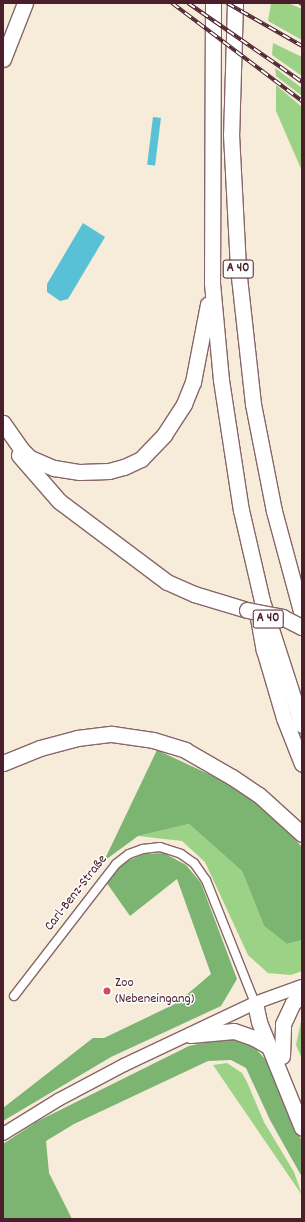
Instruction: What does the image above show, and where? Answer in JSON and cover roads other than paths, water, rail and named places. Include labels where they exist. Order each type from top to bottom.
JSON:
[{"type":"highway","points":[[3,36],[17,3]]},
{"type":"highway","points":[[3,59],[25,3]]},
{"type":"highway","name":"A 40","points":[[213,3],[212,283],[221,380],[241,510],[262,601],[302,725]]},
{"type":"highway","name":"A 40","points":[[235,3],[231,134],[238,268],[255,412],[274,511],[302,615]]},
{"type":"highway","points":[[3,423],[37,469],[109,471],[124,467],[151,451],[179,414],[193,382],[212,283]]},
{"type":"highway","points":[[3,431],[79,517],[168,582],[224,608],[247,610],[282,617],[302,626]]},
{"type":"highway","points":[[241,510],[244,550],[264,650],[284,718],[302,764]]},
{"type":"highway","points":[[3,763],[40,748],[77,738],[112,734],[153,740],[185,750],[232,777],[260,795],[302,834]]},
{"type":"highway","points":[[282,1056],[283,1024],[293,1003],[302,994]]},
{"type":"highway","points":[[255,1003],[258,1022],[302,1128]]},
{"type":"highway","points":[[255,1003],[267,1019],[302,1104]]},
{"type":"highway","points":[[190,1035],[234,1031],[254,1038],[268,1046]]},
{"type":"main road","points":[[3,1134],[58,1100],[124,1065],[255,1003],[302,986]]},
{"type":"street","name":"Carl-Benz-Straße","points":[[14,996],[116,864],[129,854],[143,849],[160,847],[181,854],[194,863],[206,880],[255,1003]]},
{"type":"water","points":[[153,117],[161,118],[155,166],[147,165]]},
{"type":"water","points":[[83,223],[105,237],[68,299],[60,301],[47,292],[47,284]]},
{"type":"railway","points":[[172,3],[302,101]]},
{"type":"railway","points":[[188,3],[302,82]]},
{"type":"railway","points":[[227,3],[302,46]]},
{"type":"place","name":"Zoo (Nebeneingang)","points":[[107,991]]}]
